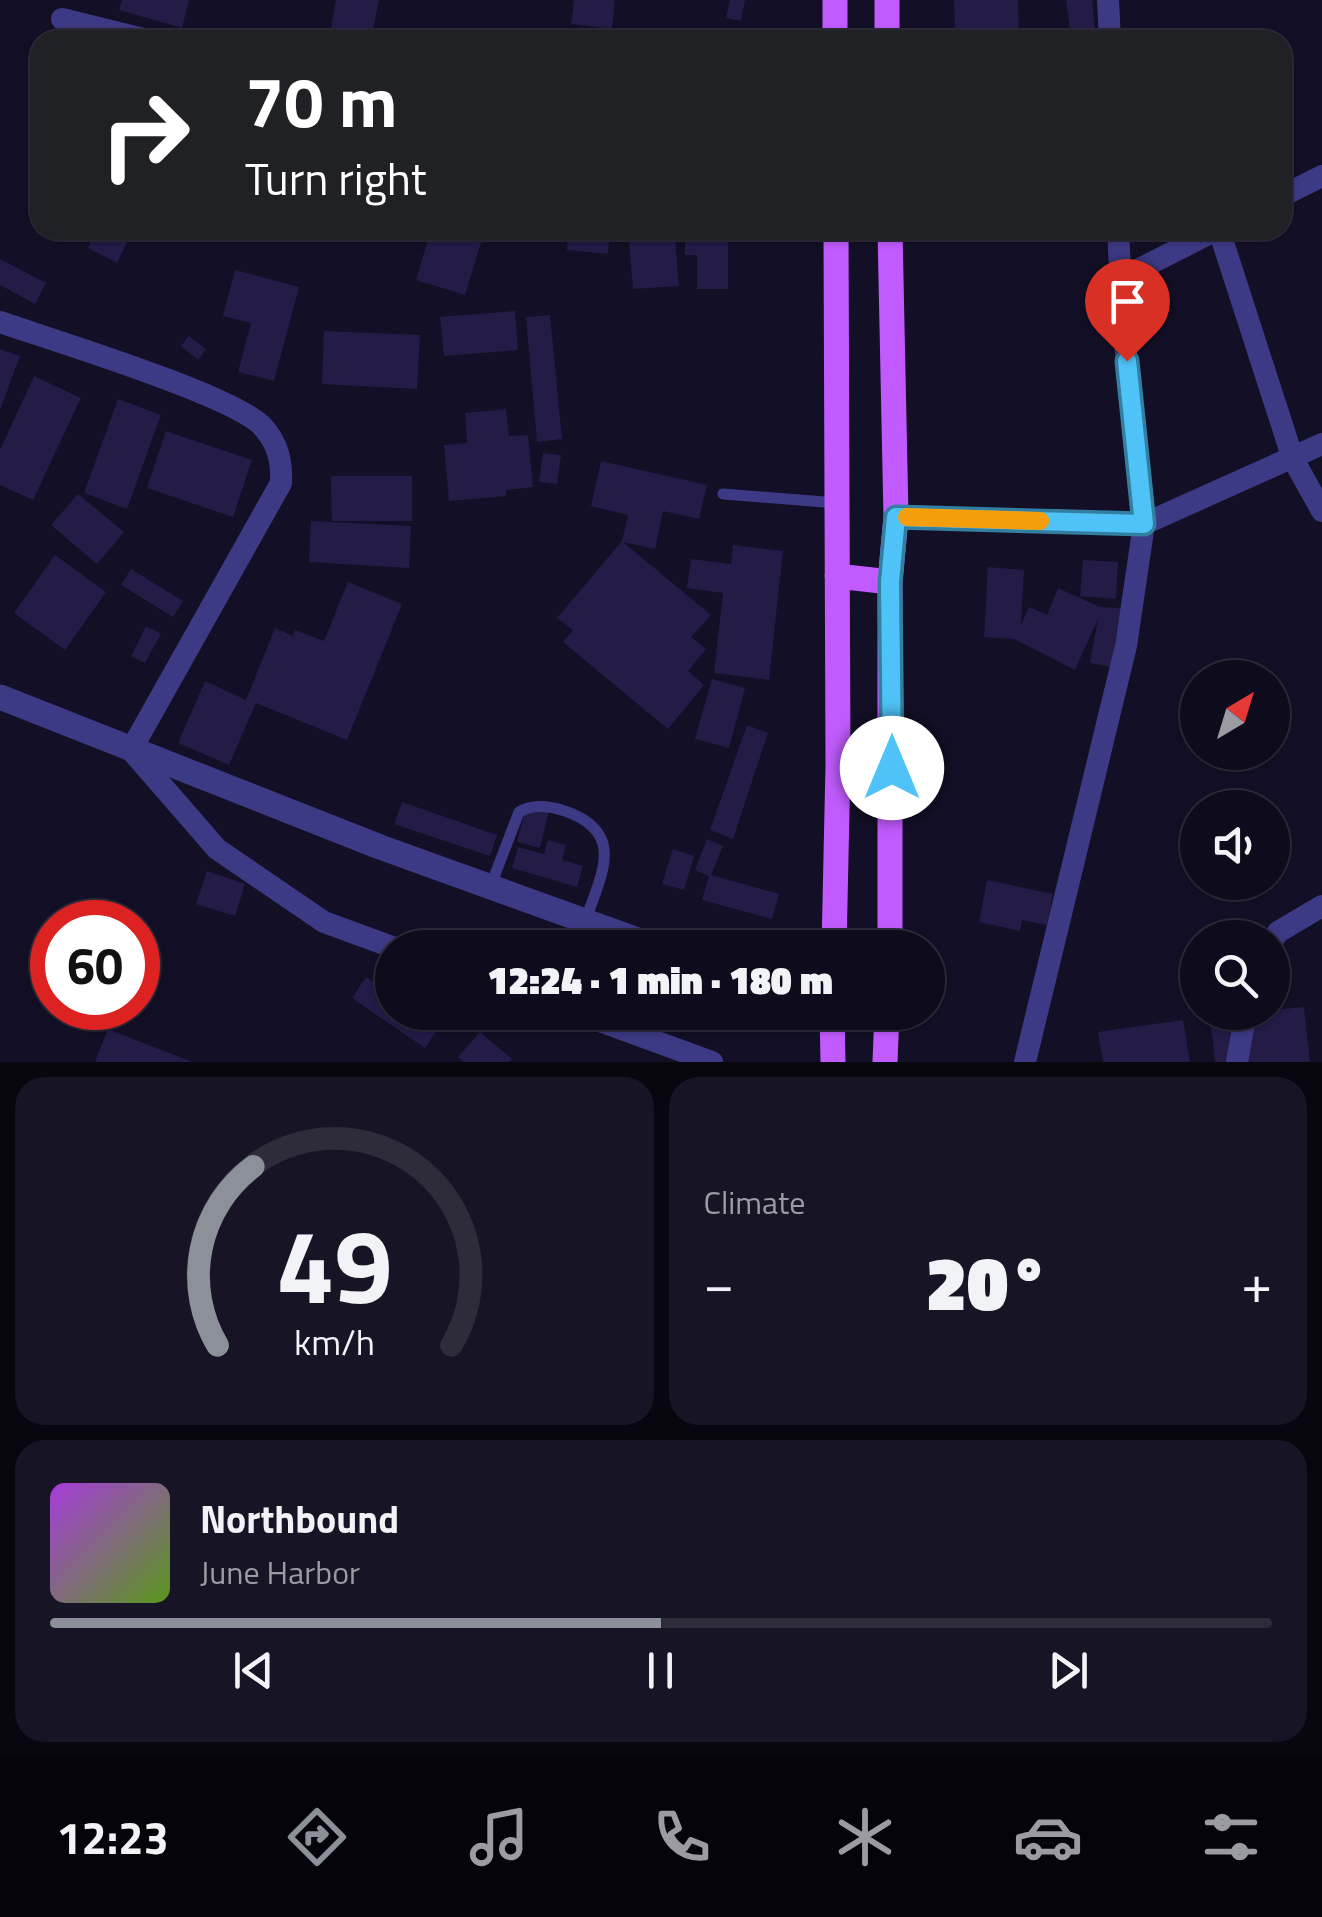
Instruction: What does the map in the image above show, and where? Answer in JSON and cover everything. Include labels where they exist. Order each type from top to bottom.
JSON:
[{"type":"main road","points":[[835,0],[835,30]]},
{"type":"main road","points":[[887,0],[888,30]]},
{"type":"main road","points":[[834,930],[836,240]]},
{"type":"main road","points":[[890,240],[896,517],[890,582],[890,930]]},
{"type":"main road","points":[[838,576],[890,582]]},
{"type":"main road","points":[[832,1030],[833,1062]]},
{"type":"main road","points":[[885,1062],[886,1030]]},
{"type":"street","points":[[1108,0],[1110,30]]},
{"type":"street","points":[[62,20],[104,30]]},
{"type":"street","points":[[1292,191],[1322,176]]},
{"type":"street","points":[[1025,1062],[1126,646],[1144,524],[1118,240]]},
{"type":"street","points":[[1120,278],[1198,240]]},
{"type":"street","points":[[1221,240],[1293,459],[1322,511]]},
{"type":"street","points":[[0,322],[219,401],[261,424],[282,458],[281,483],[268,510],[131,750]]},
{"type":"street","points":[[896,517],[1144,524],[1322,444]]},
{"type":"street","points":[[0,697],[380,848],[608,930]]},
{"type":"street","points":[[131,750],[217,849],[324,922],[375,941]]},
{"type":"street","points":[[1290,925],[1322,906]]},
{"type":"street","points":[[624,1030],[712,1062]]},
{"type":"street","points":[[1237,1062],[1243,1030]]},
{"type":"lane","points":[[724,494],[837,503]]},
{"type":"lane","points":[[490,885],[519,812],[530,805],[566,811],[600,831],[605,842],[605,863],[585,922]]},
{"type":"building","points":[[122,0],[189,0],[182,28],[119,10]]},
{"type":"building","points":[[336,0],[379,0],[373,30],[331,30]]},
{"type":"building","points":[[574,0],[615,0],[612,29],[571,24]]},
{"type":"building","points":[[730,0],[745,0],[741,21],[726,18]]},
{"type":"building","points":[[954,0],[1018,0],[1019,30],[955,30]]},
{"type":"building","points":[[1066,0],[1092,0],[1095,30],[1070,30]]},
{"type":"building","points":[[92,240],[128,240],[117,263],[88,248]]},
{"type":"building","points":[[428,240],[482,240],[465,295],[416,280]]},
{"type":"building","points":[[568,240],[609,240],[608,254],[567,250]]},
{"type":"building","points":[[629,240],[675,240],[679,286],[633,289]]},
{"type":"building","points":[[685,240],[728,240],[728,289],[697,289],[697,255],[685,255]]},
{"type":"building","points":[[0,259],[46,283],[35,304],[0,285]]},
{"type":"building","points":[[235,270],[299,287],[274,381],[238,372],[251,323],[223,316]]},
{"type":"building","points":[[515,311],[518,350],[444,356],[440,317]]},
{"type":"building","points":[[550,315],[562,439],[537,442],[526,317]]},
{"type":"building","points":[[324,331],[420,335],[417,389],[322,384]]},
{"type":"building","points":[[189,336],[206,349],[198,360],[181,346]]},
{"type":"building","points":[[0,349],[20,356],[0,410]]},
{"type":"building","points":[[34,376],[81,398],[33,500],[0,485],[0,450]]},
{"type":"building","points":[[118,399],[161,415],[127,509],[84,493]]},
{"type":"building","points":[[506,409],[509,436],[528,435],[533,487],[506,490],[506,496],[449,501],[444,445],[467,443],[465,413]]},
{"type":"building","points":[[166,431],[252,460],[233,517],[147,488]]},
{"type":"building","points":[[543,453],[561,455],[557,484],[539,482]]},
{"type":"building","points":[[601,461],[707,485],[699,519],[663,511],[655,549],[623,542],[711,615],[691,637],[706,649],[688,671],[704,685],[668,729],[563,642],[573,630],[557,618],[622,541],[628,515],[591,506]]},
{"type":"building","points":[[331,476],[412,476],[412,521],[332,521]]},
{"type":"building","points":[[78,494],[124,532],[97,564],[51,525]]},
{"type":"building","points":[[311,521],[411,526],[409,568],[309,562]]},
{"type":"building","points":[[733,545],[783,551],[769,680],[714,673],[723,593],[687,588],[691,559],[731,564]]},
{"type":"building","points":[[55,555],[106,592],[65,650],[14,613]]},
{"type":"building","points":[[1083,560],[1118,562],[1116,599],[1080,596]]},
{"type":"building","points":[[988,567],[1024,570],[1021,625],[1029,607],[1047,615],[1058,588],[1100,607],[1121,608],[1111,667],[1090,663],[1098,619],[1075,670],[1014,639],[984,637]]},
{"type":"building","points":[[131,569],[183,601],[173,617],[121,585]]},
{"type":"building","points":[[348,582],[402,604],[347,740],[256,703],[229,765],[178,743],[205,681],[246,700],[275,628],[293,636],[295,630],[324,641]]},
{"type":"building","points":[[146,626],[161,634],[145,663],[131,656]]},
{"type":"building","points":[[712,679],[745,688],[729,748],[695,739]]},
{"type":"building","points":[[747,725],[768,733],[733,839],[710,830]]},
{"type":"building","points":[[402,802],[497,835],[490,856],[394,824]]},
{"type":"building","points":[[527,804],[549,810],[540,848],[517,842]]},
{"type":"building","points":[[707,839],[723,846],[711,875],[779,894],[772,919],[702,900],[709,876],[695,870]]},
{"type":"building","points":[[548,840],[566,845],[562,860],[583,866],[577,887],[512,868],[518,847],[544,854]]},
{"type":"building","points":[[673,849],[694,856],[684,890],[662,884]]},
{"type":"building","points":[[207,871],[245,884],[235,916],[196,904]]},
{"type":"building","points":[[987,880],[1053,894],[1047,925],[1022,920],[1020,931],[979,922]]},
{"type":"building","points":[[366,977],[375,984],[375,1014],[352,998]]},
{"type":"building","points":[[1304,1007],[1310,1062],[1215,1062],[1212,1030],[1290,1030],[1290,1008]]},
{"type":"building","points":[[1180,1020],[1190,1062],[1103,1062],[1098,1032]]},
{"type":"building","points":[[111,1030],[192,1062],[95,1062]]},
{"type":"building","points":[[399,1030],[437,1030],[425,1048]]},
{"type":"building","points":[[480,1032],[512,1059],[463,1062],[458,1057]]},
{"type":"slow traffic","points":[[907,517],[1040,521]]},
{"type":"route","points":[[892,768],[890,582],[896,517],[1144,524],[1127,361]]}]
